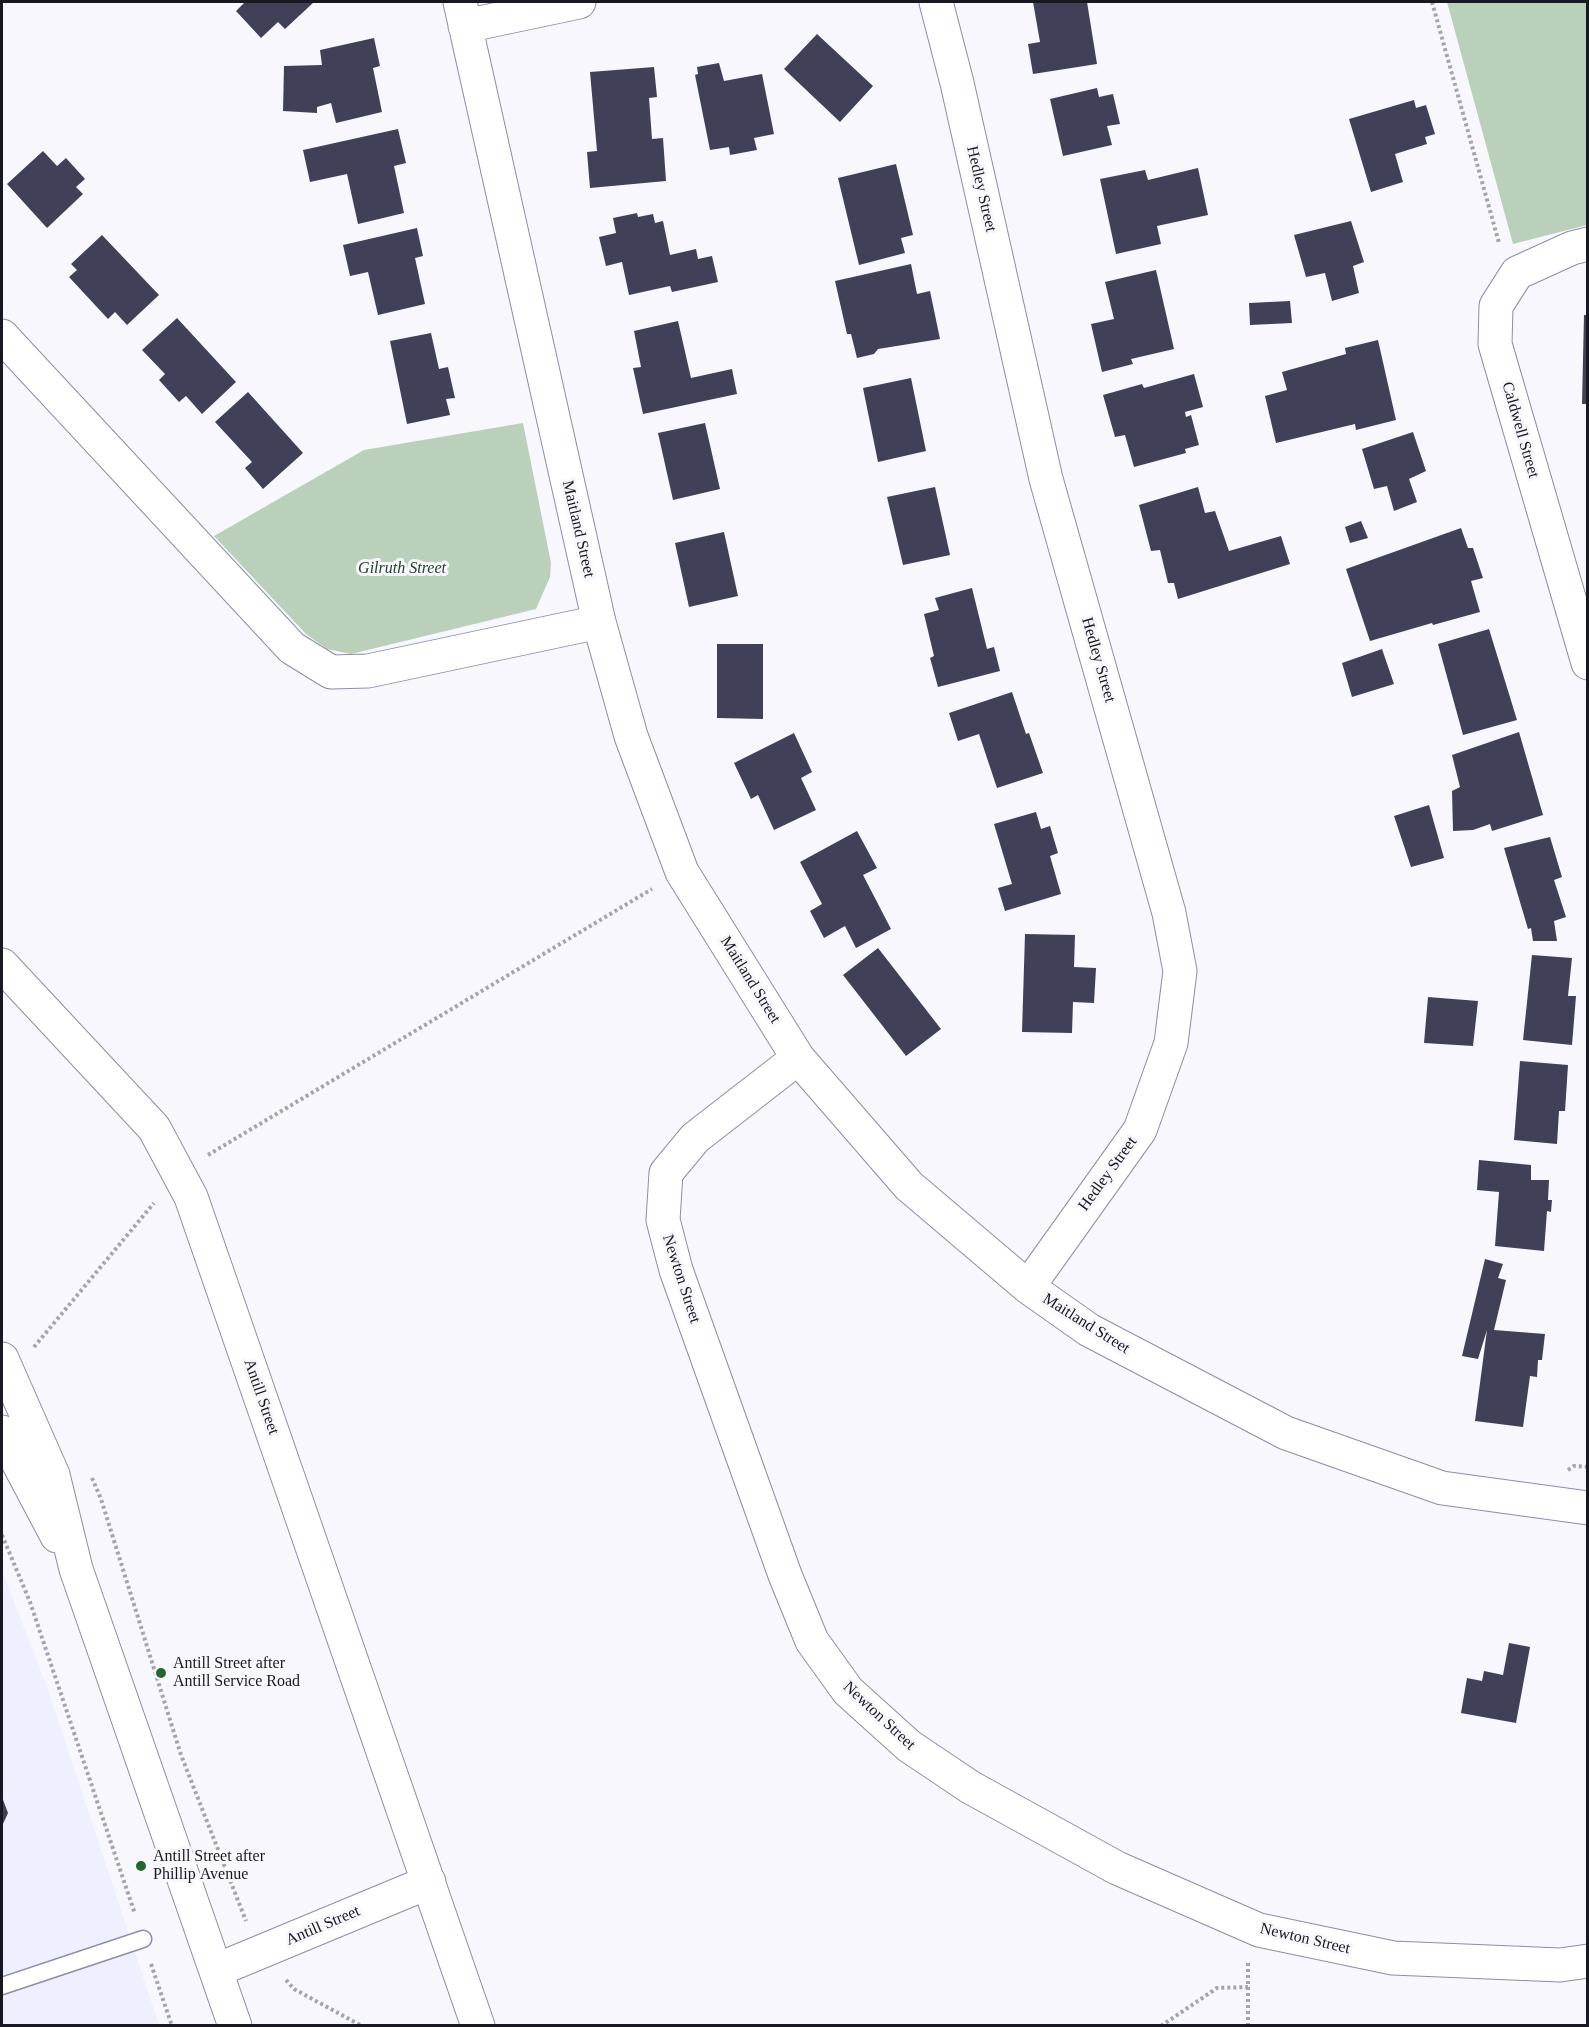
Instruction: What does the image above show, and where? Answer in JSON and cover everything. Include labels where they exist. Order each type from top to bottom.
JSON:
[{"type":"street","points":[[463,14],[579,2]]},
{"type":"street","name":"Hedley Street","points":[[936,2],[957,83],[1046,479],[1166,902],[1180,971],[1171,1043],[1140,1130],[1028,1287]]},
{"type":"street","name":"Maitland Street","points":[[463,14],[599,622],[631,736],[682,872],[798,1058],[909,1186],[1028,1287],[1089,1330],[1286,1433],[1442,1488],[1587,1508]]},
{"type":"street","name":"Caldwell Street","points":[[1587,244],[1572,248],[1517,273],[1496,306],[1495,344],[1587,663]]},
{"type":"street","points":[[2,336],[292,648],[331,672],[368,671],[599,622]]},
{"type":"street","name":"Antill Street","points":[[2,965],[154,1128],[191,1197],[478,2025]]},
{"type":"street","name":"Newton Street","points":[[798,1058],[695,1137],[666,1173],[663,1220],[684,1293],[785,1575],[812,1641],[848,1691],[909,1746],[970,1787],[1117,1868],[1259,1930],[1393,1958],[1560,1965],[1587,1961]]},
{"type":"street","points":[[15,1356],[53,1475],[76,1569],[235,2025]]},
{"type":"street","points":[[2,1432],[76,1569]]},
{"type":"street","name":"Antill Street","points":[[217,1970],[429,1882]]},
{"type":"lane","points":[[2,1986],[143,1939]]},
{"type":"path","points":[[1432,2],[1510,284]]},
{"type":"path","points":[[15,1356],[179,1172],[661,883]]},
{"type":"path","points":[[1574,1466],[1587,1467]]},
{"type":"path","points":[[88,1468],[101,1499],[181,1755],[243,1918],[252,1925],[263,1924],[282,1974],[294,1989],[362,2025]]},
{"type":"path","points":[[2,1535],[30,1602],[172,2025]]},
{"type":"path","points":[[1248,2025],[1247,1966],[1259,1930]]},
{"type":"path","points":[[1161,2025],[1217,1989],[1248,1987]]},
{"type":"shaded area","points":[[2,1571],[47,1687],[159,2025],[2,2025]]},
{"type":"green space","points":[[1447,2],[1587,2],[1587,225],[1513,244]]},
{"type":"green space","name":"Gilruth Street","points":[[523,423],[551,563],[550,577],[536,609],[351,654],[327,649],[306,634],[214,536],[364,450]]},
{"type":"building","points":[[245,2],[314,2],[285,29],[278,22],[261,38],[236,11]]},
{"type":"building","points":[[1033,2],[1087,2],[1097,64],[1033,74],[1028,44],[1040,42]]},
{"type":"building","points":[[817,34],[873,86],[840,122],[784,69]]},
{"type":"building","points":[[374,38],[380,66],[373,68],[382,112],[336,123],[331,103],[317,107],[317,113],[283,111],[284,66],[322,65],[320,50]]},
{"type":"building","points":[[719,63],[724,81],[762,74],[774,134],[754,138],[757,150],[730,155],[729,147],[710,150],[695,75],[698,74],[697,67]]},
{"type":"building","points":[[654,67],[657,97],[649,98],[652,139],[663,138],[666,181],[590,188],[587,152],[597,151],[590,72]]},
{"type":"building","points":[[1097,88],[1099,97],[1113,94],[1120,124],[1107,126],[1112,145],[1063,156],[1050,99]]},
{"type":"building","points":[[1414,100],[1416,108],[1426,105],[1435,134],[1425,137],[1427,144],[1395,154],[1403,182],[1371,192],[1349,119]]},
{"type":"building","points":[[398,129],[406,163],[394,166],[404,213],[358,224],[347,174],[310,182],[303,150]]},
{"type":"building","points":[[43,151],[57,166],[66,158],[85,179],[76,187],[83,194],[47,228],[7,184]]},
{"type":"building","points":[[896,164],[913,235],[901,238],[905,253],[859,265],[838,178]]},
{"type":"building","points":[[1198,168],[1208,215],[1157,226],[1161,244],[1116,254],[1100,179],[1145,170],[1148,180]]},
{"type":"building","points":[[637,213],[638,217],[653,214],[655,223],[663,221],[670,255],[696,249],[698,259],[712,256],[718,282],[672,292],[670,286],[629,295],[622,262],[606,266],[599,237],[616,233],[613,218]]},
{"type":"building","points":[[1351,221],[1364,262],[1353,266],[1359,293],[1332,301],[1325,273],[1306,277],[1294,235]]},
{"type":"building","points":[[417,228],[423,256],[415,258],[425,304],[378,315],[368,272],[350,276],[343,245]]},
{"type":"building","points":[[102,235],[159,295],[127,325],[115,312],[108,319],[69,277],[77,270],[71,264]]},
{"type":"building","points":[[911,264],[917,294],[930,291],[940,339],[878,349],[874,354],[857,358],[851,334],[847,334],[835,281]]},
{"type":"building","points":[[1156,270],[1174,349],[1131,359],[1133,364],[1102,372],[1091,324],[1114,319],[1105,282]]},
{"type":"building","points":[[1290,301],[1292,323],[1250,325],[1249,303]]},
{"type":"building","points":[[1584,315],[1588,315],[1587,404],[1582,404]]},
{"type":"building","points":[[177,318],[236,382],[202,414],[186,396],[179,402],[159,380],[165,374],[142,350]]},
{"type":"building","points":[[678,321],[691,378],[732,369],[737,394],[643,414],[633,368],[641,367],[634,331]]},
{"type":"building","points":[[431,333],[439,369],[448,367],[455,398],[446,399],[450,415],[407,424],[390,341]]},
{"type":"building","points":[[1378,340],[1396,420],[1356,430],[1355,424],[1276,443],[1265,396],[1287,390],[1282,372],[1346,354],[1345,348]]},
{"type":"building","points":[[1194,374],[1203,407],[1185,412],[1186,417],[1191,415],[1199,445],[1185,449],[1186,453],[1134,467],[1125,435],[1115,437],[1103,395],[1142,384],[1144,388]]},
{"type":"building","points":[[911,378],[926,451],[878,462],[863,388]]},
{"type":"building","points":[[248,392],[303,453],[263,489],[245,468],[252,462],[215,422]]},
{"type":"building","points":[[705,423],[720,489],[673,500],[658,433]]},
{"type":"building","points":[[1413,432],[1426,471],[1409,479],[1417,502],[1394,511],[1387,486],[1374,489],[1362,449]]},
{"type":"building","points":[[935,487],[950,555],[903,565],[887,497]]},
{"type":"building","points":[[1198,487],[1205,513],[1215,511],[1229,551],[1281,536],[1290,564],[1178,599],[1174,583],[1168,583],[1160,550],[1151,551],[1139,505]]},
{"type":"building","points":[[1361,521],[1368,538],[1350,543],[1345,527]]},
{"type":"building","points":[[1461,528],[1468,548],[1473,548],[1483,578],[1471,581],[1480,612],[1370,641],[1346,569]]},
{"type":"building","points":[[724,532],[738,596],[689,607],[675,543]]},
{"type":"building","points":[[972,588],[987,649],[994,647],[1000,671],[938,687],[930,658],[934,656],[924,614],[939,610],[935,598]]},
{"type":"building","points":[[1489,629],[1517,720],[1463,735],[1438,644]]},
{"type":"building","points":[[717,644],[763,644],[763,719],[717,718]]},
{"type":"building","points":[[1382,649],[1394,684],[1352,697],[1342,663]]},
{"type":"building","points":[[1012,692],[1026,734],[1029,733],[1043,773],[997,788],[979,734],[958,741],[949,713]]},
{"type":"building","points":[[1519,732],[1543,815],[1492,831],[1490,824],[1473,830],[1453,831],[1452,791],[1460,787],[1452,755]]},
{"type":"building","points":[[794,733],[812,772],[801,778],[816,810],[774,830],[758,795],[751,799],[734,763]]},
{"type":"building","points":[[1429,805],[1444,858],[1411,867],[1394,816]]},
{"type":"building","points":[[1036,812],[1041,829],[1050,826],[1058,853],[1050,856],[1061,894],[1005,911],[998,888],[1012,884],[994,824]]},
{"type":"building","points":[[857,831],[877,868],[863,875],[891,929],[856,948],[845,926],[824,938],[810,911],[822,904],[800,862]]},
{"type":"building","points":[[1550,837],[1562,877],[1554,880],[1566,917],[1554,921],[1557,941],[1533,941],[1531,928],[1528,929],[1504,848]]},
{"type":"building","points":[[1025,934],[1075,935],[1074,967],[1096,968],[1094,1003],[1073,1002],[1072,1033],[1022,1032]]},
{"type":"building","points":[[878,948],[941,1029],[906,1056],[843,975]]},
{"type":"building","points":[[1532,955],[1572,958],[1568,996],[1576,996],[1572,1045],[1523,1040]]},
{"type":"building","points":[[1428,997],[1478,1001],[1473,1046],[1424,1043]]},
{"type":"building","points":[[1520,1061],[1568,1065],[1565,1111],[1559,1111],[1557,1144],[1514,1140]]},
{"type":"building","points":[[1479,1160],[1531,1165],[1531,1180],[1549,1180],[1548,1200],[1552,1200],[1551,1212],[1547,1211],[1544,1251],[1495,1246],[1499,1192],[1477,1190]]},
{"type":"building","points":[[1485,1259],[1503,1264],[1498,1278],[1506,1280],[1494,1330],[1545,1334],[1542,1360],[1538,1360],[1537,1377],[1530,1376],[1523,1427],[1475,1421],[1487,1330],[1478,1359],[1462,1356]]},
{"type":"building","points":[[1509,1643],[1530,1647],[1516,1723],[1461,1713],[1467,1678],[1482,1681],[1484,1671],[1503,1675]]},
{"type":"building","points":[[2,1797],[8,1813],[2,1826]]},
{"type":"place","name":"Antill Street after Antill Service Road","points":[[161,1673]]},
{"type":"place","name":"Antill Street after Phillip Avenue","points":[[141,1866]]}]
